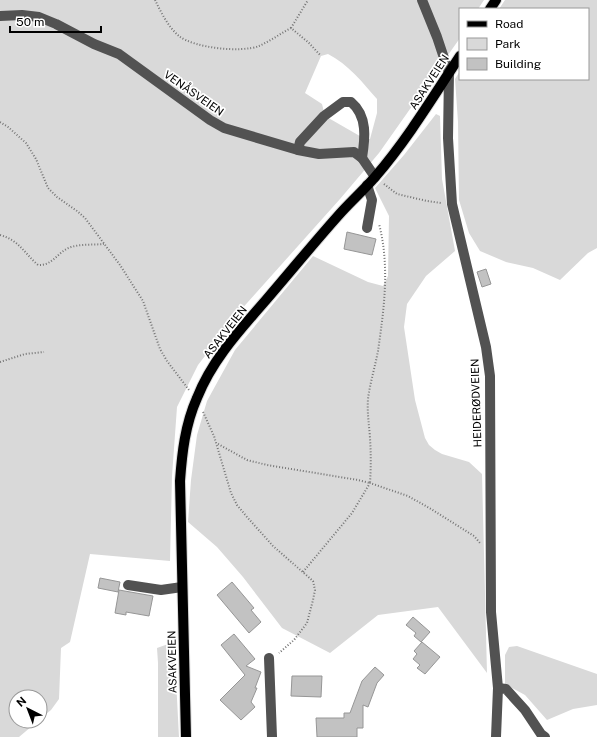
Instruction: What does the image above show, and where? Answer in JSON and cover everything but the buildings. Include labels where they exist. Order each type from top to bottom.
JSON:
[{"type":"main road","name":"ASAKVEIEN","points":[[186,737],[180,506],[182,457],[185,434],[196,400],[209,372],[230,342],[338,216],[375,177],[410,132],[459,58]]},
{"type":"street","name":"HEIDERØDVEIEN","points":[[422,0],[437,37],[449,73],[448,138],[452,204],[486,347],[490,376],[491,612],[498,688]]},
{"type":"street","name":"VENÅSVEIEN","points":[[0,16],[32,15],[119,54],[210,120],[224,128],[298,150],[319,154],[354,152],[362,158]]},
{"type":"street","points":[[298,150],[300,142],[324,116],[343,102],[351,102],[356,106],[364,126],[365,139],[362,158],[375,177]]},
{"type":"street","points":[[366,228],[372,200],[367,185]]},
{"type":"street","points":[[128,585],[161,590],[182,587]]},
{"type":"street","points":[[269,658],[272,737]]},
{"type":"street","points":[[496,737],[498,688],[506,689],[525,710],[541,734],[545,737]]},
{"type":"path","points":[[155,0],[167,22],[178,36],[191,43],[225,48],[254,47],[268,42],[291,28],[308,0]]},
{"type":"path","points":[[291,28],[309,43],[321,56]]},
{"type":"path","points":[[0,122],[8,127],[29,147],[48,188],[52,193],[85,218],[120,265],[142,302],[154,336],[167,361],[196,400],[209,423],[217,444],[223,470],[237,505],[274,546],[313,581],[315,590],[307,623],[294,640],[281,652],[269,658]]},
{"type":"path","points":[[375,177],[397,194],[427,201],[452,204]]},
{"type":"path","points":[[304,572],[352,513],[370,483],[371,465],[368,397],[378,351],[385,295],[385,254],[378,220]]},
{"type":"path","points":[[0,235],[23,248],[38,265],[44,265],[51,262],[64,251],[72,247],[104,244]]},
{"type":"path","points":[[0,362],[25,354],[44,352]]},
{"type":"path","points":[[217,444],[247,460],[267,465],[350,478],[408,496],[432,509],[474,536],[491,553]]},
{"type":"green space","points":[[0,0],[484,0],[479,8],[459,8],[459,39],[379,153],[239,312],[198,365],[177,407],[172,476],[170,561],[90,554],[70,642],[61,648],[59,699],[48,712],[48,689],[8,689],[8,729],[28,729],[19,737],[0,737]],"holes":[[[328,54],[355,74],[377,99],[377,113],[370,139],[365,139],[325,116],[322,104],[305,93],[321,56]]]},
{"type":"green space","points":[[505,0],[597,0],[597,248],[588,253],[560,280],[533,268],[506,262],[480,251],[469,233],[459,200],[458,122],[455,79],[459,73],[459,80],[589,80],[589,8],[500,8]]},
{"type":"green space","points":[[436,114],[440,116],[442,179],[455,251],[426,276],[407,304],[404,327],[415,400],[425,438],[429,445],[435,450],[442,454],[469,462],[482,474],[487,673],[438,607],[378,615],[330,653],[282,628],[243,577],[217,547],[188,522],[191,480],[197,435],[207,401],[235,350],[313,256],[368,282],[383,286],[388,276],[389,216],[375,188],[404,155]]},
{"type":"green space","points":[[174,642],[179,737],[158,737],[157,648]]},
{"type":"green space","points":[[517,646],[597,674],[597,705],[573,709],[547,720],[525,695],[505,684],[505,655],[509,647]]}]
